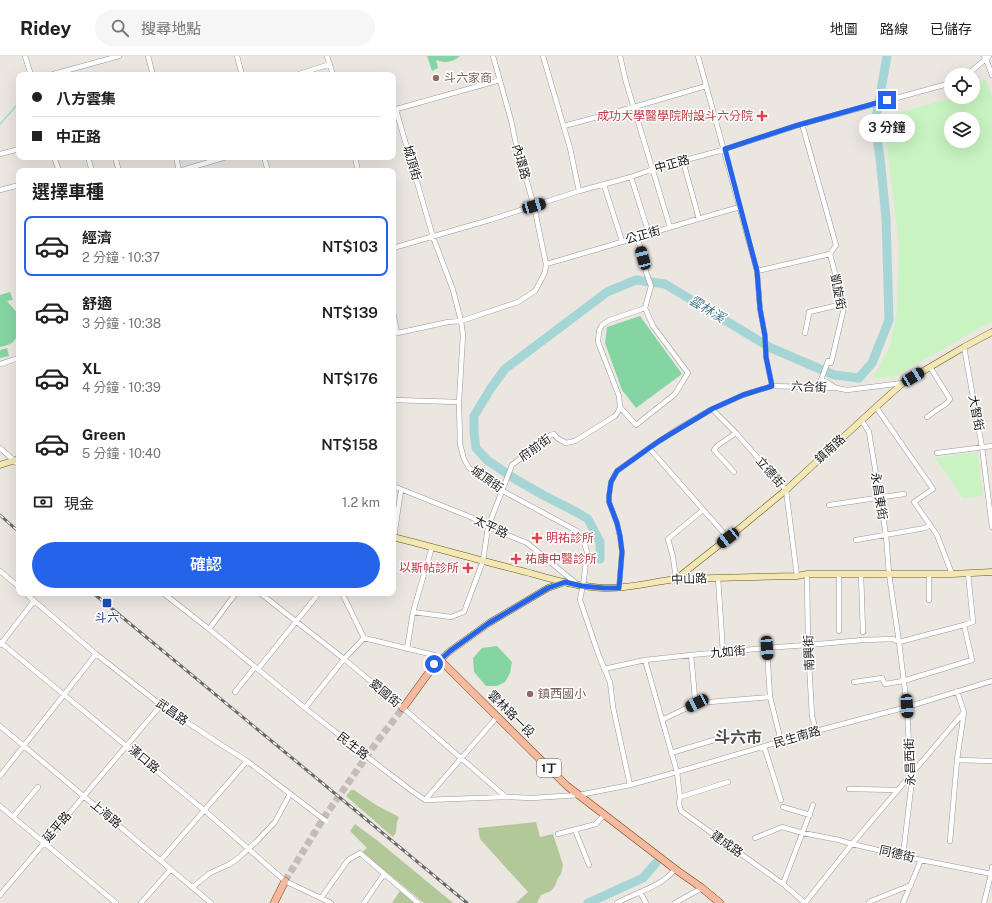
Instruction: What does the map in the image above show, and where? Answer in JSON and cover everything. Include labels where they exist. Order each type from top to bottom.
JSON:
[{"type":"main road","points":[[403,708],[434,664],[440,660]]},
{"type":"main road","name":"雲林路一段","points":[[440,660],[567,786],[646,845],[675,869]]},
{"type":"main road","name":"1丁","points":[[675,869],[720,903]]},
{"type":"main road","points":[[274,903],[285,881]]},
{"type":"street","points":[[25,56],[30,72]]},
{"type":"street","points":[[61,72],[119,56]]},
{"type":"street","points":[[148,56],[152,72]]},
{"type":"street","points":[[237,56],[241,72]]},
{"type":"street","points":[[327,56],[332,72]]},
{"type":"street","name":"內環路","points":[[493,56],[534,206],[546,264]]},
{"type":"street","points":[[543,56],[570,148],[579,191]]},
{"type":"street","points":[[620,56],[670,227]]},
{"type":"street","points":[[698,56],[725,149],[757,271],[760,309],[766,339],[766,357],[772,386]]},
{"type":"street","points":[[975,68],[987,57],[992,75]]},
{"type":"street","points":[[305,72],[330,64]]},
{"type":"street","points":[[396,110],[500,80]]},
{"type":"street","name":"中正路","points":[[396,247],[493,219],[579,191],[725,149],[802,124],[944,85]]},
{"type":"street","points":[[564,126],[706,86]]},
{"type":"street","name":"城頂街","points":[[396,113],[433,237],[453,290],[461,320],[463,335],[458,402],[460,444],[464,459],[469,468],[502,490],[576,531],[584,542],[587,552],[580,600],[610,682],[612,707],[630,785]]},
{"type":"street","points":[[757,271],[830,254],[836,245],[802,124]]},
{"type":"street","points":[[0,154],[16,150]]},
{"type":"street","points":[[189,168],[216,160]]},
{"type":"street","points":[[683,161],[699,219]]},
{"type":"street","points":[[631,177],[649,234]]},
{"type":"street","points":[[604,185],[622,241]]},
{"type":"street","points":[[0,190],[16,186]]},
{"type":"street","name":"公正街","points":[[546,264],[740,207]]},
{"type":"street","points":[[638,238],[651,286],[644,308],[653,326],[688,373],[675,394],[636,425],[620,407],[619,396],[598,342],[599,331],[602,325],[610,320],[644,308]]},
{"type":"street","name":"凱旋街","points":[[830,254],[844,312],[831,363],[828,362],[821,380],[836,388]]},
{"type":"street","points":[[396,333],[461,320],[518,302],[535,291],[545,272],[546,264]]},
{"type":"street","points":[[804,333],[809,312],[843,304]]},
{"type":"street","name":"鎮南路","points":[[676,579],[786,490],[903,383],[992,332]]},
{"type":"street","name":"大智街","points":[[964,347],[982,447],[992,527]]},
{"type":"street","points":[[0,364],[16,359]]},
{"type":"street","points":[[927,417],[947,403],[950,399],[930,367]]},
{"type":"street","name":"六合街","points":[[619,588],[622,552],[617,523],[609,502],[611,482],[617,471],[676,430],[712,409],[743,395],[772,386],[836,388],[847,390],[903,383]]},
{"type":"street","points":[[396,400],[458,402]]},
{"type":"street","name":"府前街","points":[[413,612],[451,617],[464,612],[483,561],[488,527],[512,465],[551,435],[554,434],[557,438],[566,443],[575,441],[615,416],[620,407]]},
{"type":"street","points":[[876,407],[933,489],[914,502],[937,535],[952,574]]},
{"type":"street","name":"立德街","points":[[712,409],[736,433],[786,490],[797,576]]},
{"type":"street","name":"永昌東街","points":[[862,421],[869,432],[886,535],[889,574]]},
{"type":"street","points":[[734,472],[714,450],[717,446],[736,433]]},
{"type":"street","points":[[937,453],[992,446]]},
{"type":"street","points":[[0,448],[16,460]]},
{"type":"street","points":[[649,448],[728,538]]},
{"type":"street","points":[[0,465],[16,460]]},
{"type":"street","name":"太平路","points":[[396,487],[473,518],[488,527],[527,543],[581,586]]},
{"type":"street","points":[[396,525],[402,490]]},
{"type":"street","points":[[829,505],[904,494]]},
{"type":"street","points":[[676,579],[668,539],[703,510]]},
{"type":"street","points":[[856,540],[925,528],[930,525]]},
{"type":"street","name":"中山路","points":[[396,538],[581,586],[604,588],[619,588],[641,585],[660,580],[676,579],[797,576],[807,574],[952,574],[992,572]]},
{"type":"street","points":[[407,649],[413,612],[432,547]]},
{"type":"street","points":[[0,570],[16,584]]},
{"type":"street","points":[[899,642],[973,622],[968,573]]},
{"type":"street","name":"南興街","points":[[807,574],[808,645],[812,716],[816,731]]},
{"type":"street","points":[[839,574],[839,631]]},
{"type":"street","points":[[862,574],[862,632]]},
{"type":"street","name":"永昌西街","points":[[889,574],[907,706],[911,775],[911,788],[903,855]]},
{"type":"street","points":[[929,574],[929,600]]},
{"type":"street","points":[[718,578],[723,652]]},
{"type":"street","points":[[440,660],[489,623],[548,588],[565,582]]},
{"type":"street","name":"武昌路","points":[[28,596],[96,654],[161,704],[247,761],[326,821]]},
{"type":"street","name":"民生路","points":[[167,596],[305,708],[424,800]]},
{"type":"street","points":[[209,629],[234,596]]},
{"type":"street","name":"愛國街","points":[[264,596],[344,659],[506,797]]},
{"type":"street","points":[[235,692],[297,621],[317,596]]},
{"type":"street","points":[[305,708],[344,659],[364,638],[343,596]]},
{"type":"street","points":[[0,643],[34,601]]},
{"type":"street","points":[[854,682],[882,678],[885,684],[904,681],[972,660],[964,625]]},
{"type":"street","name":"雲林路一段","points":[[364,638],[434,655],[440,660]]},
{"type":"street","name":"九如街","points":[[604,669],[645,660],[723,652],[863,640],[893,639],[899,642]]},
{"type":"street","name":"漢口路","points":[[0,643],[204,810],[285,881],[331,903]]},
{"type":"street","points":[[767,648],[770,697],[781,741]]},
{"type":"street","points":[[0,776],[96,654]]},
{"type":"street","points":[[691,655],[695,698],[697,703]]},
{"type":"street","points":[[645,660],[676,772]]},
{"type":"street","name":"民生南路","points":[[579,795],[630,785],[992,681]]},
{"type":"street","points":[[950,841],[957,760],[964,712],[957,691]]},
{"type":"street","points":[[662,720],[697,703],[770,697]]},
{"type":"street","name":"延平路","points":[[0,895],[161,704]]},
{"type":"street","points":[[804,903],[964,712]]},
{"type":"street","points":[[424,800],[497,716]]},
{"type":"street","name":"上海路","points":[[0,726],[212,903]]},
{"type":"street","points":[[671,753],[724,737]]},
{"type":"street","points":[[764,746],[781,800]]},
{"type":"street","points":[[957,760],[992,761]]},
{"type":"street","points":[[161,860],[247,761]]},
{"type":"street","name":"建成路","points":[[676,772],[680,797],[678,804],[681,811],[783,884],[804,903]]},
{"type":"street","points":[[680,797],[728,782]]},
{"type":"street","points":[[13,817],[38,787]]},
{"type":"street","points":[[849,788],[898,790]]},
{"type":"street","points":[[192,887],[210,873],[236,860],[275,822],[290,794]]},
{"type":"street","points":[[424,800],[506,797],[532,798],[579,795]]},
{"type":"street","points":[[783,884],[813,805]]},
{"type":"street","points":[[0,806],[116,903]]},
{"type":"street","points":[[783,808],[810,815]]},
{"type":"street","points":[[558,834],[596,824],[604,815]]},
{"type":"street","name":"同德街","points":[[755,838],[782,827],[921,860],[992,874]]},
{"type":"street","points":[[575,830],[589,865]]},
{"type":"street","points":[[321,898],[348,860],[360,853],[418,903]]},
{"type":"street","points":[[903,903],[921,860]]},
{"type":"street","points":[[984,903],[992,874],[992,867]]},
{"type":"street","points":[[142,903],[171,869]]},
{"type":"street","points":[[618,903],[661,882],[671,875],[675,869]]},
{"type":"street","points":[[364,903],[384,874]]},
{"type":"street","points":[[869,903],[911,885]]},
{"type":"street","points":[[675,903],[702,888]]},
{"type":"street","points":[[640,892],[646,903]]},
{"type":"green space","points":[[427,56],[460,56],[448,62],[436,60],[438,68],[432,71]]},
{"type":"green space","points":[[986,79],[992,97],[992,321],[896,376],[873,378],[890,347],[897,312],[899,246],[886,137],[886,116],[944,100],[944,104],[980,104],[980,83]]},
{"type":"green space","points":[[10,292],[13,300],[7,301],[16,312],[16,338],[12,343],[0,347],[0,295]]},
{"type":"green space","points":[[640,316],[682,374],[636,408],[622,390],[605,343],[607,327]]},
{"type":"green space","points":[[7,348],[9,356],[0,358],[0,350]]},
{"type":"green space","points":[[977,452],[983,496],[963,498],[935,458]]},
{"type":"green space","points":[[497,646],[512,662],[510,673],[505,682],[497,686],[486,686],[474,672],[473,658],[482,648]]},
{"type":"green space","points":[[351,790],[354,790],[376,805],[399,817],[396,832],[393,837],[346,796]]},
{"type":"green space","points":[[536,822],[540,837],[553,834],[563,865],[561,874],[551,891],[541,895],[537,903],[516,903],[528,892],[480,839],[478,828]]},
{"type":"green space","points":[[355,824],[453,903],[424,903],[362,852],[367,848],[350,831]]},
{"type":"green space","points":[[400,891],[414,903],[392,903]]},
{"type":"waterway","name":"雲林溪","points":[[600,559],[600,542],[588,519],[515,479],[487,460],[476,448],[474,416],[491,388],[505,369],[607,292],[636,280],[665,284],[771,348],[834,375],[859,378],[872,363],[889,320],[886,218],[875,124],[887,56]]},
{"type":"waterway","points":[[0,124],[16,106]]},
{"type":"waterway","name":"雲林溪","points":[[588,903],[643,878],[656,863]]},
{"type":"tunnel","points":[[285,881],[323,819],[376,743],[403,708]]},
{"type":"railway","points":[[0,515],[16,529]]},
{"type":"railway","points":[[97,596],[467,903]]},
{"type":"place","name":"斗六家商","points":[[436,78]]},
{"type":"place","name":"成功大學醫學院附設斗六分院","points":[[762,116]]},
{"type":"place","name":"明祐診所","points":[[537,538]]},
{"type":"place","name":"祐康中醫診所","points":[[516,559]]},
{"type":"place","name":"以斯帖診所","points":[[468,568]]},
{"type":"place","name":"斗六","points":[[107,603]]},
{"type":"place","name":"鎮西國小","points":[[530,694]]},
{"type":"district","name":"斗六市","points":[[738,737]]},
{"type":"route","points":[[434,664],[489,623],[548,588],[565,582],[579,586],[619,588],[622,552],[617,523],[609,502],[611,482],[617,471],[659,441],[712,409],[743,395],[772,386],[766,357],[767,355],[760,309],[757,271],[725,149],[795,126],[887,100]]}]
